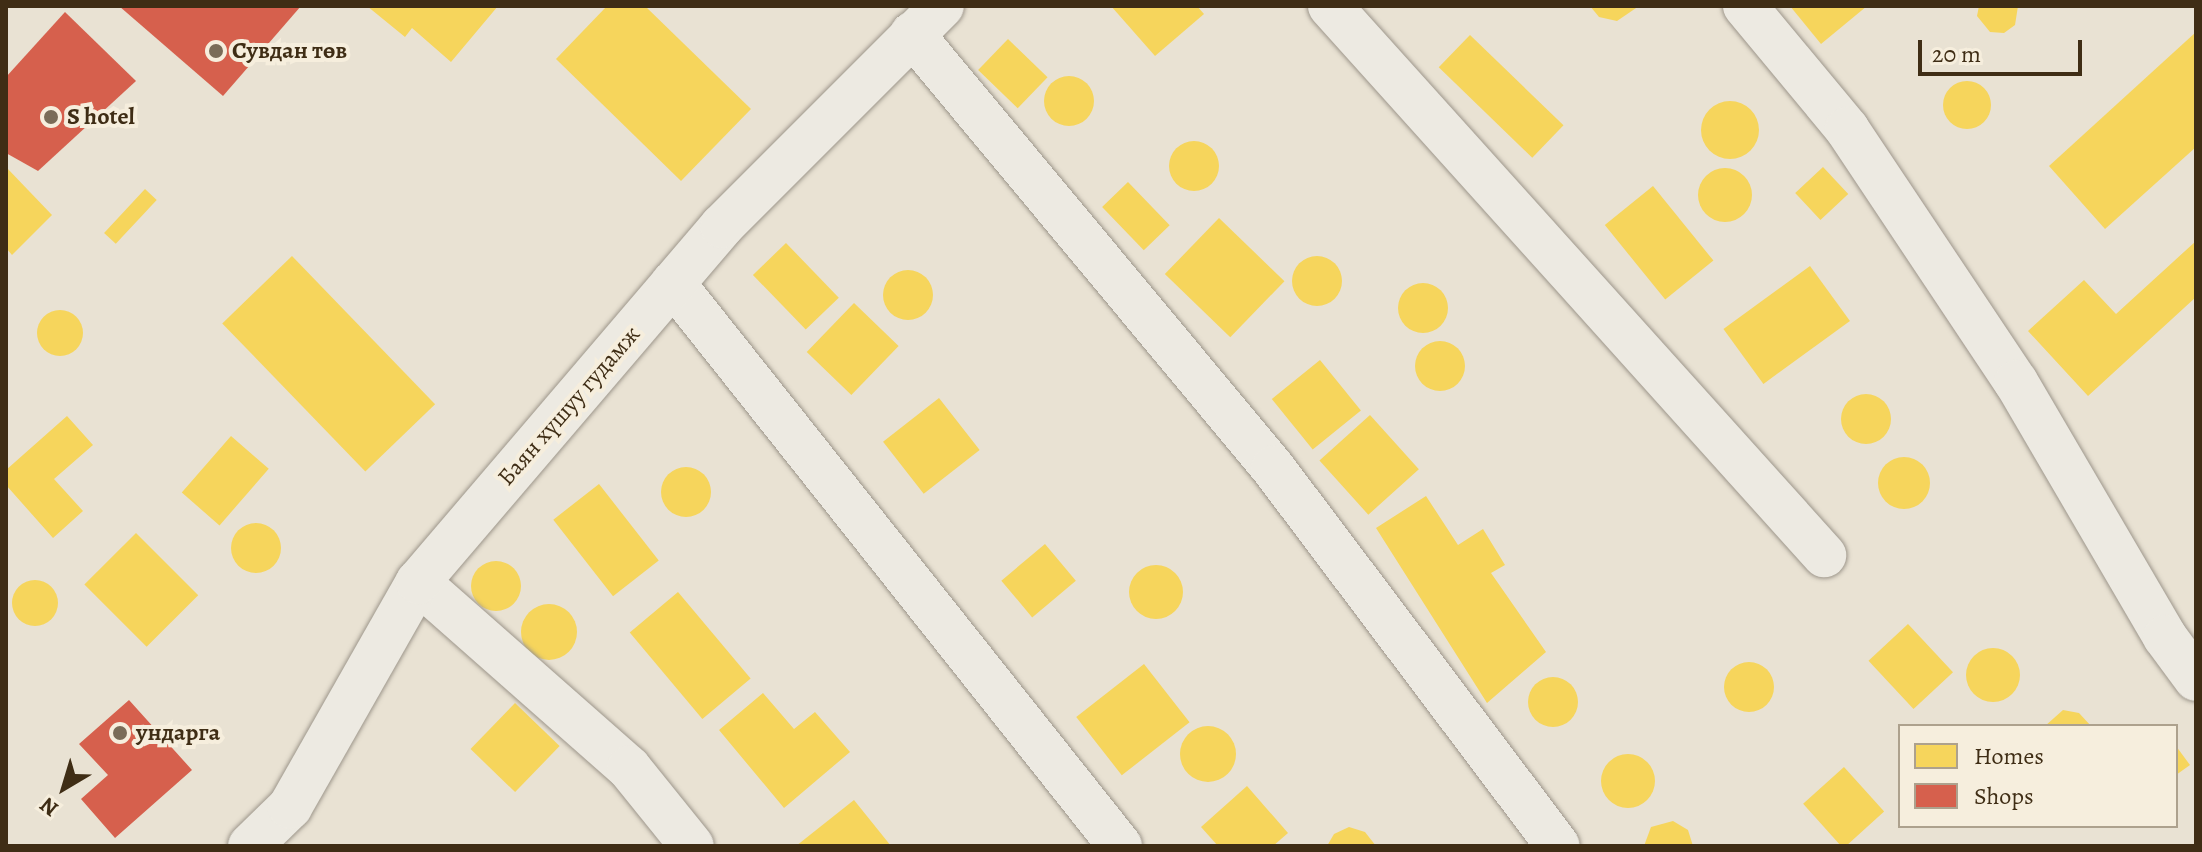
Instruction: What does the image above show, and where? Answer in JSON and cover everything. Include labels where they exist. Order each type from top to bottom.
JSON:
[{"type":"street","points":[[1330,6],[1824,555]]},
{"type":"street","points":[[1745,6],[1847,129],[2016,382],[2165,637],[2196,679]]},
{"type":"street","points":[[927,20],[1273,468],[1558,846]]},
{"type":"street","name":"Баян хүшуу гудамж","points":[[250,846],[290,807],[418,582],[722,226],[927,20]]},
{"type":"street","points":[[673,283],[1120,846]]},
{"type":"street","points":[[418,582],[629,768],[692,846]]},
{"type":"building: Homes","points":[[367,6],[498,6],[451,62],[412,28],[405,37]]},
{"type":"building: Homes","points":[[607,6],[645,6],[751,109],[681,181],[556,59]]},
{"type":"building: Homes","points":[[1111,6],[1197,6],[1204,14],[1155,56]]},
{"type":"building: Homes","points":[[1590,6],[1639,6],[1617,21],[1599,17]]},
{"type":"building: Homes","points":[[1790,6],[1867,6],[1821,44]]},
{"type":"building: Homes","points":[[1979,6],[2018,6],[2015,25],[2004,33],[1990,32],[1977,16]]},
{"type":"building: Homes","points":[[2196,32],[2196,147],[2105,229],[2049,166]]},
{"type":"building: Homes","points":[[1470,35],[1564,125],[1532,158],[1439,67]]},
{"type":"building: Homes","points":[[1008,39],[1048,77],[1018,108],[978,70]]},
{"type":"building: Homes","points":[[1069,76],[1087,83],[1094,101],[1087,119],[1069,126],[1051,119],[1044,101],[1051,83]]},
{"type":"building: Homes","points":[[1967,81],[1984,88],[1991,105],[1984,122],[1967,129],[1950,122],[1943,105],[1950,88]]},
{"type":"building: Homes","points":[[1730,101],[1741,103],[1750,110],[1757,119],[1757,141],[1750,150],[1741,157],[1730,159],[1719,157],[1710,150],[1703,141],[1701,130],[1703,119],[1710,110],[1719,103]]},
{"type":"building: Homes","points":[[1194,141],[1212,148],[1219,166],[1212,184],[1194,191],[1176,184],[1169,166],[1176,148]]},
{"type":"building: Homes","points":[[6,167],[52,215],[12,255],[6,248]]},
{"type":"building: Homes","points":[[1823,167],[1848,194],[1820,220],[1795,193]]},
{"type":"building: Homes","points":[[1725,168],[1744,176],[1752,195],[1744,214],[1725,222],[1706,214],[1698,195],[1706,176]]},
{"type":"building: Homes","points":[[1128,182],[1170,225],[1144,250],[1102,207]]},
{"type":"building: Homes","points":[[1653,186],[1713,261],[1665,300],[1605,225]]},
{"type":"building: Homes","points":[[145,189],[157,200],[116,244],[104,233]]},
{"type":"building: Homes","points":[[1219,218],[1284,281],[1230,337],[1165,274]]},
{"type":"building: Homes","points":[[2196,241],[2196,297],[2088,396],[2028,331],[2084,280],[2116,314]]},
{"type":"building: Homes","points":[[786,243],[839,298],[806,330],[753,275]]},
{"type":"building: Homes","points":[[292,256],[435,404],[365,472],[222,323]]},
{"type":"building: Homes","points":[[1317,256],[1335,263],[1342,281],[1335,299],[1317,306],[1299,299],[1292,281],[1299,263]]},
{"type":"building: Homes","points":[[1810,266],[1850,321],[1763,384],[1723,329]]},
{"type":"building: Homes","points":[[908,270],[926,277],[933,295],[926,313],[908,320],[890,313],[883,295],[890,277]]},
{"type":"building: Homes","points":[[1423,283],[1441,290],[1448,308],[1441,326],[1423,333],[1405,326],[1398,308],[1405,290]]},
{"type":"building: Homes","points":[[854,303],[899,346],[851,395],[807,352]]},
{"type":"building: Homes","points":[[60,310],[76,317],[83,333],[76,349],[60,356],[44,349],[37,333],[44,317]]},
{"type":"building: Homes","points":[[1440,341],[1458,348],[1465,366],[1458,384],[1440,391],[1422,384],[1415,366],[1422,348]]},
{"type":"building: Homes","points":[[1320,360],[1361,411],[1313,450],[1272,399]]},
{"type":"building: Homes","points":[[1866,394],[1884,401],[1891,419],[1884,437],[1866,444],[1848,437],[1841,419],[1848,401]]},
{"type":"building: Homes","points":[[939,398],[980,450],[924,494],[883,442]]},
{"type":"building: Homes","points":[[1370,415],[1419,469],[1368,515],[1319,461]]},
{"type":"building: Homes","points":[[67,416],[93,445],[54,479],[83,511],[53,538],[6,485],[6,470]]},
{"type":"building: Homes","points":[[231,436],[269,469],[220,525],[182,493]]},
{"type":"building: Homes","points":[[1904,457],[1923,464],[1930,483],[1923,502],[1904,509],[1885,502],[1878,483],[1885,464]]},
{"type":"building: Homes","points":[[686,467],[704,474],[711,492],[704,510],[686,517],[668,510],[661,492],[668,474]]},
{"type":"building: Homes","points":[[599,484],[659,560],[613,596],[553,520]]},
{"type":"building: Homes","points":[[1426,496],[1458,545],[1483,529],[1505,565],[1491,573],[1546,652],[1487,703],[1376,528]]},
{"type":"building: Homes","points":[[256,523],[274,530],[281,548],[274,566],[256,573],[238,566],[231,548],[238,530]]},
{"type":"building: Homes","points":[[136,533],[198,595],[147,647],[84,585]]},
{"type":"building: Homes","points":[[1045,544],[1076,581],[1032,617],[1001,581]]},
{"type":"building: Homes","points":[[496,561],[514,568],[521,586],[514,604],[496,611],[478,604],[471,586],[478,568]]},
{"type":"building: Homes","points":[[1156,565],[1175,573],[1183,592],[1175,611],[1156,619],[1137,611],[1129,592],[1137,573]]},
{"type":"building: Homes","points":[[35,580],[44,581],[51,587],[57,594],[57,612],[51,619],[44,625],[35,626],[26,625],[19,619],[13,612],[12,603],[13,594],[19,587],[26,581]]},
{"type":"building: Homes","points":[[678,592],[751,679],[702,719],[630,632]]},
{"type":"building: Homes","points":[[549,604],[569,612],[577,632],[569,652],[549,660],[529,652],[521,632],[529,612]]},
{"type":"building: Homes","points":[[1908,624],[1953,672],[1914,709],[1869,661]]},
{"type":"building: Homes","points":[[1993,648],[2012,656],[2020,675],[2012,694],[1993,702],[1974,694],[1966,675],[1974,656]]},
{"type":"building: Homes","points":[[1749,662],[1767,669],[1774,687],[1767,705],[1749,712],[1731,705],[1724,687],[1731,669]]},
{"type":"building: Homes","points":[[1144,664],[1190,722],[1122,775],[1076,717]]},
{"type":"building: Homes","points":[[1553,677],[1571,684],[1578,702],[1571,720],[1553,727],[1535,720],[1528,702],[1535,684]]},
{"type":"building: Homes","points":[[763,693],[794,729],[815,712],[850,752],[784,808],[719,730]]},
{"type":"building: Homes","points":[[515,703],[560,746],[515,792],[471,749]]},
{"type":"building: Homes","points":[[2063,710],[2079,713],[2089,724],[2047,724]]},
{"type":"building: Homes","points":[[1208,726],[1228,734],[1236,754],[1228,774],[1208,782],[1188,774],[1180,754],[1188,734]]},
{"type":"building: Homes","points":[[2178,749],[2190,765],[2178,774]]},
{"type":"building: Homes","points":[[1628,754],[1647,762],[1655,781],[1647,800],[1628,808],[1609,800],[1601,781],[1609,762]]},
{"type":"building: Homes","points":[[1844,767],[1884,812],[1846,846],[1841,846],[1803,804]]},
{"type":"building: Homes","points":[[1247,786],[1288,833],[1273,846],[1218,846],[1201,827]]},
{"type":"building: Homes","points":[[854,800],[891,846],[796,846]]},
{"type":"building: Homes","points":[[1673,821],[1688,830],[1693,846],[1644,846],[1651,827]]},
{"type":"building: Homes","points":[[1349,827],[1365,832],[1376,846],[1327,846],[1334,834]]},
{"type":"building: Shops","name":"Сувдан төв","points":[[119,6],[301,6],[223,96]]},
{"type":"building: Shops","name":"S hotel","points":[[65,12],[136,81],[38,171],[6,153],[6,77]]},
{"type":"building: Shops","points":[[129,700],[192,770],[115,838],[81,799],[108,775],[79,744]]},
{"type":"place","name":"Сувдан төв","points":[[216,51]]},
{"type":"place","name":"S hotel","points":[[51,117]]},
{"type":"place","name":"ундарга","points":[[120,733]]}]
